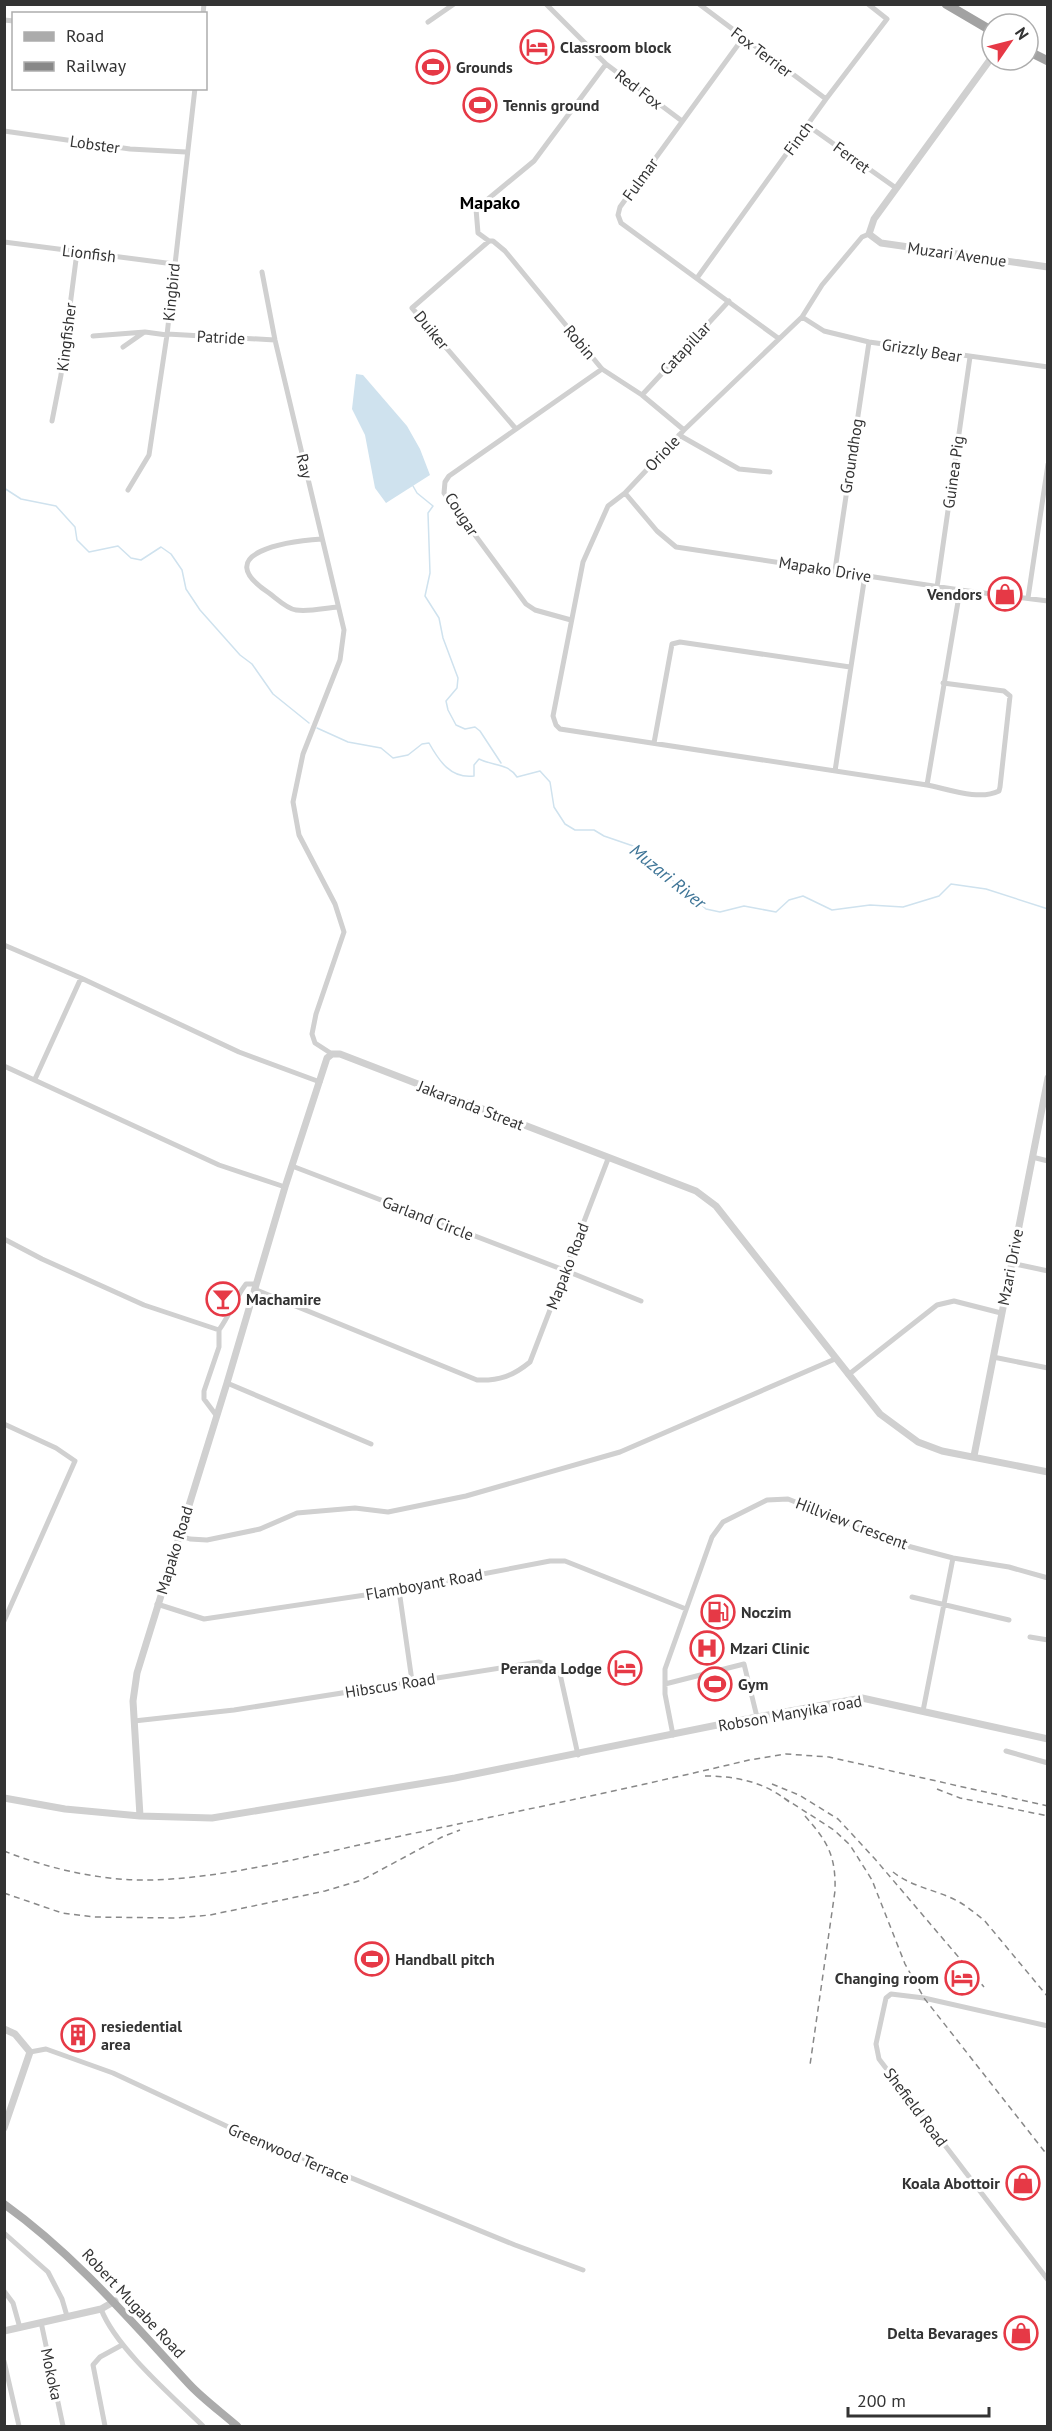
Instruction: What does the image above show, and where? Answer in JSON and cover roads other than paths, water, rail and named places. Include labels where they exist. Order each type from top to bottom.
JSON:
[{"type":"highway","points":[[946,4],[980,24]]},
{"type":"main road","name":"Robert Mugabe Road","points":[[4,2204],[33,2225],[77,2263],[115,2301],[190,2385],[237,2427]]},
{"type":"street","points":[[428,22],[454,4]]},
{"type":"street","name":"Red Fox","points":[[546,4],[606,64],[682,121]]},
{"type":"street","name":"Fox Terrier","points":[[699,4],[825,99]]},
{"type":"street","name":"Finch","points":[[697,278],[825,99],[887,19],[867,4]]},
{"type":"street","name":"Fulmar","points":[[743,38],[620,207],[618,214],[621,223],[778,338]]},
{"type":"street","points":[[489,241],[478,233],[476,209],[534,161],[606,64]]},
{"type":"street","points":[[869,234],[874,219],[981,72]]},
{"type":"street","name":"Kingbird","points":[[128,490],[149,455],[167,334],[195,90]]},
{"type":"street","name":"Ferret","points":[[807,125],[896,188]]},
{"type":"street","name":"Lobster","points":[[4,131],[130,148],[186,152]]},
{"type":"street","name":"Muzari Avenue","points":[[869,234],[880,243],[1047,267]]},
{"type":"street","name":"Oriole","points":[[654,743],[560,729],[556,725],[553,716],[583,562],[608,506],[625,494],[681,432],[802,316],[822,285],[862,237],[869,234]]},
{"type":"street","name":"Robin","points":[[489,241],[493,241],[505,251],[602,369],[642,395],[681,432],[739,469],[770,472]]},
{"type":"street","name":"Duiker","points":[[489,241],[412,308],[516,429]]},
{"type":"street","name":"Lionfish","points":[[4,242],[174,264]]},
{"type":"street","name":"Kingfisher","points":[[52,421],[61,375],[77,252]]},
{"type":"street","name":"Ray","points":[[262,272],[275,340],[344,630],[340,660],[303,754],[293,802],[299,835],[335,904],[344,932],[316,1014],[312,1034],[315,1043],[332,1054]]},
{"type":"street","name":"Catapillar","points":[[642,395],[729,301]]},
{"type":"street","name":"Grizzly Bear","points":[[802,316],[824,331],[869,342],[1047,368]]},
{"type":"street","points":[[123,347],[144,332]]},
{"type":"street","name":"Patride","points":[[93,336],[144,332],[275,340]]},
{"type":"street","name":"Groundhog","points":[[834,570],[869,342]]},
{"type":"street","name":"Guinea Pig","points":[[937,587],[970,357]]},
{"type":"street","name":"Cougar","points":[[571,620],[535,610],[526,604],[444,493],[445,482],[449,476],[602,369]]},
{"type":"street","points":[[1028,598],[1047,464]]},
{"type":"street","name":"Mapako Drive","points":[[625,494],[657,531],[676,547],[937,587],[1047,601]]},
{"type":"street","points":[[322,539],[280,544],[256,552],[248,558],[246,565],[250,576],[262,589],[295,611],[338,607]]},
{"type":"street","points":[[836,771],[865,575]]},
{"type":"street","points":[[927,785],[960,590]]},
{"type":"street","points":[[850,667],[680,642],[672,645],[654,743],[966,793],[992,795],[999,791],[1000,787],[1010,696],[1004,691],[943,683]]},
{"type":"street","points":[[4,945],[81,978],[239,1052],[320,1082]]},
{"type":"street","points":[[35,1079],[81,978]]},
{"type":"street","name":"Mapako Road","points":[[140,1816],[133,1701],[136,1673],[227,1383],[285,1187],[327,1058],[332,1054]]},
{"type":"street","name":"Jakaranda Streat","points":[[332,1054],[351,1058],[696,1191],[716,1206],[880,1414],[918,1442],[942,1451],[974,1456]]},
{"type":"street","points":[[4,1066],[219,1165],[285,1187]]},
{"type":"street","name":"Mzari Drive","points":[[974,1456],[1047,1078]]},
{"type":"street","points":[[1032,1156],[1047,1161]]},
{"type":"street","name":"Mapako Road","points":[[255,1287],[477,1380],[495,1381],[517,1373],[530,1362],[608,1159]]},
{"type":"street","name":"Garland Circle","points":[[292,1166],[641,1301]]},
{"type":"street","points":[[4,1239],[42,1259],[144,1305],[219,1330]]},
{"type":"street","points":[[1011,1263],[1047,1271]]},
{"type":"street","points":[[216,1415],[204,1399],[204,1391],[219,1347],[219,1330],[230,1313],[237,1295],[246,1284],[255,1287]]},
{"type":"street","points":[[848,1375],[937,1305],[954,1301],[1001,1313]]},
{"type":"street","points":[[993,1357],[1047,1368]]},
{"type":"street","points":[[178,1536],[207,1540],[260,1529],[297,1513],[355,1508],[388,1512],[466,1496],[620,1452],[835,1359]]},
{"type":"street","points":[[227,1383],[371,1444]]},
{"type":"street","points":[[4,1424],[56,1448],[75,1461],[4,1621]]},
{"type":"street","points":[[974,1456],[1047,1472]]},
{"type":"street","name":"Hillview Crescent","points":[[673,1735],[665,1694],[665,1669],[712,1537],[723,1522],[767,1500],[788,1499],[900,1544],[953,1557],[1010,1567],[1047,1578]]},
{"type":"street","points":[[923,1711],[953,1557]]},
{"type":"street","name":"Flamboyant Road","points":[[157,1604],[204,1619],[399,1590],[550,1561],[565,1561],[686,1609]]},
{"type":"street","points":[[399,1590],[412,1681]]},
{"type":"street","points":[[912,1597],[1009,1620]]},
{"type":"street","points":[[1030,1637],[1047,1640]]},
{"type":"street","name":"Hibscus Road","points":[[134,1721],[234,1710],[539,1662],[551,1666],[560,1674],[578,1755]]},
{"type":"street","points":[[665,1684],[744,1664],[757,1717]]},
{"type":"street","name":"Robson Manyika road","points":[[4,1798],[65,1809],[140,1816],[212,1818],[455,1778],[862,1698],[1047,1739]]},
{"type":"street","points":[[1006,1751],[1047,1763]]},
{"type":"street","name":"Shefield Road","points":[[1047,2026],[924,1998],[891,1995],[886,1998],[876,2044],[879,2058],[1047,2280]]},
{"type":"street","points":[[4,2029],[15,2034],[30,2052],[4,2128]]},
{"type":"street","name":"Greenwood Terrace","points":[[30,2052],[46,2049],[113,2073],[237,2132],[515,2245],[583,2270]]},
{"type":"street","points":[[4,2233],[48,2272],[62,2299],[67,2316]]},
{"type":"street","points":[[4,2291],[14,2303],[20,2328]]},
{"type":"street","points":[[4,2331],[101,2309],[115,2301]]},
{"type":"street","points":[[101,2309],[106,2322],[122,2345],[203,2427]]},
{"type":"street","name":"Mokoka","points":[[41,2322],[63,2427]]},
{"type":"street","points":[[105,2427],[93,2365],[100,2357],[122,2345]]},
{"type":"street","points":[[4,2361],[7,2389],[18,2427]]},
{"type":"water","points":[[356,374],[363,375],[407,426],[420,449],[430,475],[386,503],[375,488],[365,435],[352,409]]},
{"type":"waterway","points":[[413,486],[417,493],[433,506],[428,513],[430,573],[425,596],[439,618],[443,638],[458,678],[457,688],[446,701],[448,710],[456,725],[465,729],[475,727],[480,731],[501,763]]},
{"type":"waterway","points":[[4,488],[21,499],[56,506],[75,527],[77,540],[89,552],[118,546],[131,558],[141,560],[161,547],[171,554],[182,570],[186,589],[200,610],[240,655],[252,664],[273,694],[309,723]]},
{"type":"waterway","name":"Muzari River","points":[[317,728],[348,742],[381,748],[393,758],[408,755],[422,744],[429,743],[447,767],[459,775],[474,776],[474,765],[479,759],[505,767],[517,777],[540,771],[550,782],[554,807],[565,824],[575,830],[594,830],[604,836],[639,848],[657,867],[706,909],[720,912],[744,906],[776,912],[789,900],[803,896],[832,910],[870,905],[903,907],[939,896],[951,884],[986,889],[1048,909]]},
{"type":"railway","points":[[4,1851],[39,1863],[95,1876],[150,1880],[209,1875],[267,1865],[749,1760],[786,1754],[829,1757],[1048,1806]]},
{"type":"railway","points":[[705,1776],[728,1777],[760,1785],[789,1802]]},
{"type":"railway","points":[[772,1784],[799,1795],[838,1819],[984,1987]]},
{"type":"railway","points":[[937,1789],[960,1798],[1048,1816]]},
{"type":"railway","points":[[784,1798],[834,1830],[850,1845],[872,1880],[905,1964],[924,1998],[1048,2156]]},
{"type":"railway","points":[[805,1816],[820,1834],[829,1850],[835,1879],[810,2065]]},
{"type":"railway","points":[[4,1893],[62,1913],[94,1917],[176,1918],[210,1915],[325,1891],[362,1880],[442,1837],[460,1830]]},
{"type":"railway","points":[[893,1872],[909,1882],[961,1903],[984,1920],[1048,1997]]},
{"type":"place","name":"Classroom block","points":[[537,47]]},
{"type":"place","name":"Grounds","points":[[433,67]]},
{"type":"place","name":"Tennis ground","points":[[480,105]]},
{"type":"place","name":"Vendors","points":[[1005,594]]},
{"type":"place","name":"Machamire","points":[[223,1299]]},
{"type":"place","name":"Noczim","points":[[718,1612]]},
{"type":"place","name":"Mzari Clinic","points":[[707,1648]]},
{"type":"place","name":"Peranda Lodge","points":[[625,1668]]},
{"type":"place","name":"Gym","points":[[715,1684]]},
{"type":"place","name":"Handball pitch","points":[[372,1959]]},
{"type":"place","name":"Changing room","points":[[962,1978]]},
{"type":"place","name":"resiedential area","points":[[78,2035]]},
{"type":"place","name":"Koala Abottoir","points":[[1023,2183]]},
{"type":"place","name":"Delta Bevarages","points":[[1021,2333]]},
{"type":"district","name":"Mapako","points":[[490,202]]}]
